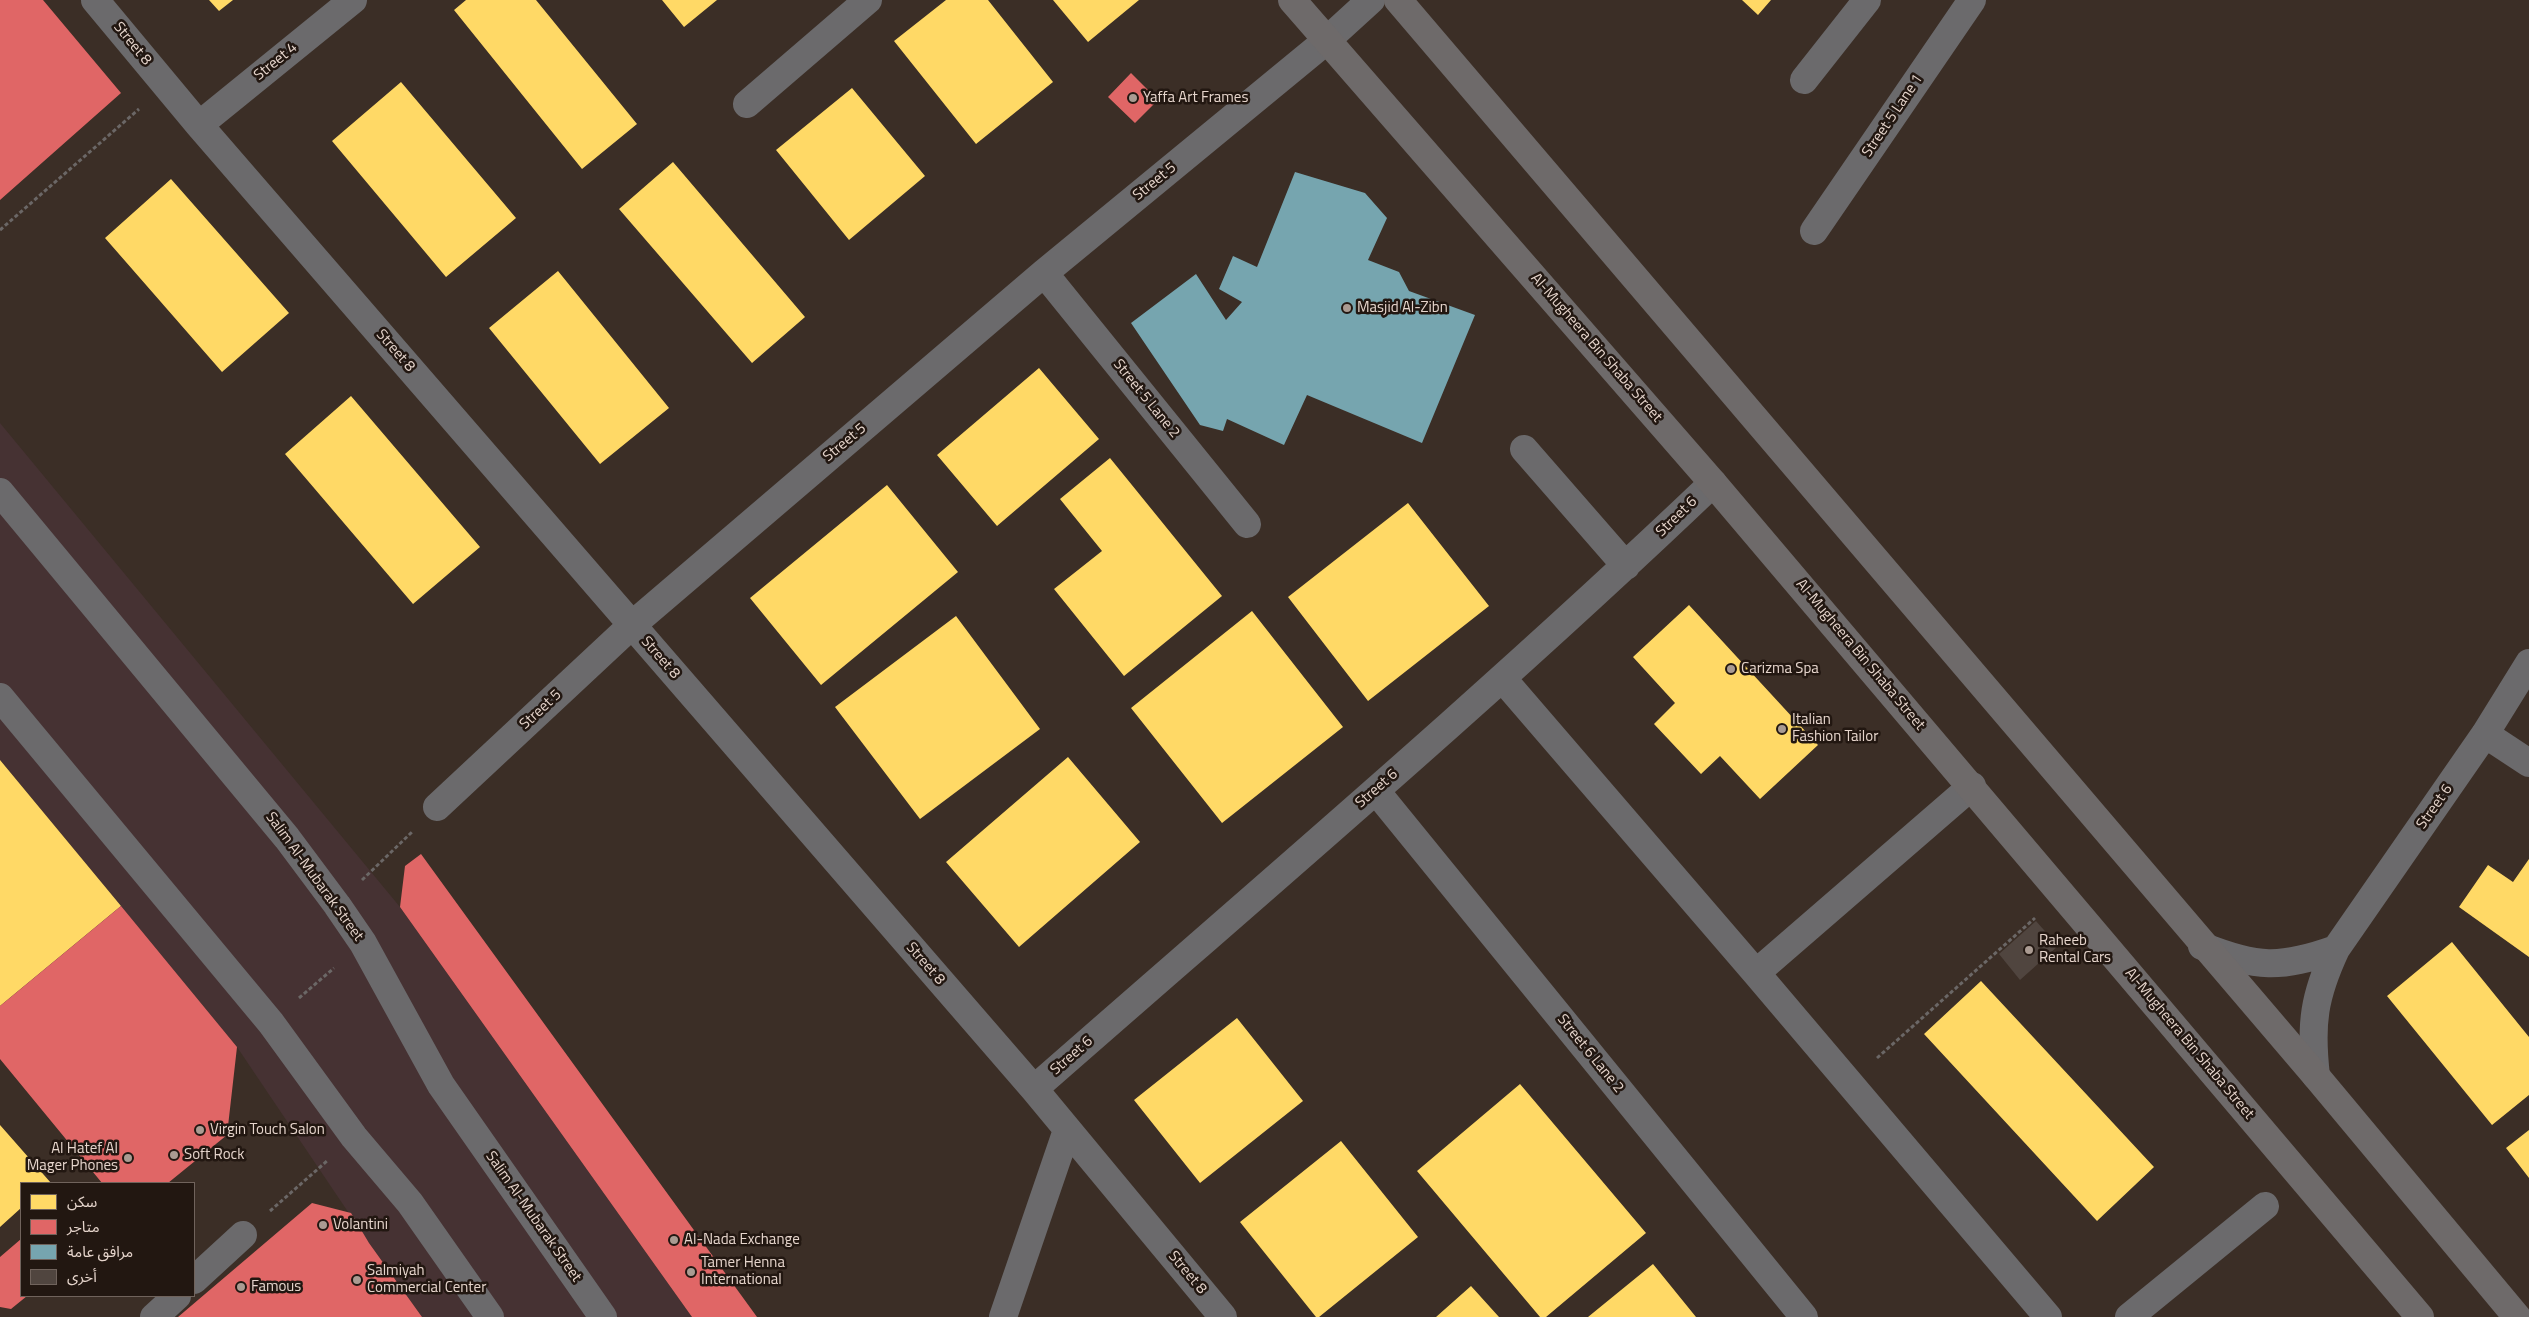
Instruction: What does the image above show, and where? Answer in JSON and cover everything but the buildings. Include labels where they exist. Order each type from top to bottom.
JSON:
[{"type":"main road","name":"Al-Mugheera Bin Shaba Street","points":[[1292,0],[1594,344],[1972,786],[2420,1317]]},
{"type":"main road","points":[[1398,0],[2202,946],[2316,1076],[2517,1317]]},
{"type":"street","name":"Street 8","points":[[95,0],[199,125],[1034,1089],[1223,1317]]},
{"type":"street","name":"Street 4","points":[[199,125],[353,0]]},
{"type":"street","points":[[747,104],[868,0]]},
{"type":"street","name":"Street 5","points":[[437,807],[632,625],[1044,273],[1326,41],[1370,0]]},
{"type":"street","points":[[1804,80],[1867,0]]},
{"type":"street","name":"Street 5 Lane 1","points":[[1814,232],[1972,0]]},
{"type":"street","name":"Street 5 Lane 2","points":[[1044,273],[1248,524]]},
{"type":"street","points":[[1524,449],[1626,566]]},
{"type":"street","name":"Street 6","points":[[1034,1089],[1502,678],[1626,566],[1713,483]]},
{"type":"street","name":"Salim Al-Mubarak Street","points":[[0,492],[287,838],[337,905],[362,943],[440,1085],[604,1317]]},
{"type":"street","name":"Street 6","points":[[2316,1076],[2312,1043],[2314,1010],[2322,978],[2336,949],[2486,734],[2529,663]]},
{"type":"street","points":[[1502,678],[2048,1317]]},
{"type":"street","points":[[0,697],[271,1022],[354,1137],[410,1203],[490,1317]]},
{"type":"street","points":[[2486,734],[2529,763]]},
{"type":"street","points":[[1756,973],[1972,786]]},
{"type":"street","name":"Street 6 Lane 2","points":[[1376,790],[1804,1317]]},
{"type":"street","points":[[2202,946],[2235,959],[2269,964],[2304,961],[2336,949]]},
{"type":"street","points":[[1003,1317],[1067,1130]]},
{"type":"street","points":[[2129,1317],[2265,1206]]},
{"type":"street","points":[[195,1279],[242,1234]]},
{"type":"street","points":[[154,1317],[176,1297]]},
{"type":"path","points":[[0,230],[166,86]]},
{"type":"path","points":[[337,905],[437,807]]},
{"type":"path","points":[[1849,1082],[2062,894]]},
{"type":"path","points":[[271,1022],[362,943]]},
{"type":"path","points":[[242,1234],[354,1137]]},
{"type":"shaded area","points":[[0,423],[400,907],[692,1317],[422,1317],[369,1243],[237,1047],[0,760]]},
{"type":"place","name":"Yaffa Art Frames","points":[[1133,98]]},
{"type":"place","name":"Masjid Al-Zibn","points":[[1347,308]]},
{"type":"place","name":"Carizma Spa","points":[[1731,669]]},
{"type":"place","name":"Italian Fashion Tailor","points":[[1782,729]]},
{"type":"place","name":"Raheeb Rental Cars","points":[[2029,950]]},
{"type":"place","name":"Virgin Touch Salon","points":[[200,1130]]},
{"type":"place","name":"Soft Rock","points":[[174,1155]]},
{"type":"place","name":"Al Hatef Al Mager Phones","points":[[128,1158]]},
{"type":"place","name":"Volantini","points":[[323,1225]]},
{"type":"place","name":"Al-Nada Exchange","points":[[674,1240]]},
{"type":"place","name":"Tamer Henna International","points":[[691,1272]]},
{"type":"place","name":"Salmiyah Commercial Center","points":[[357,1280]]},
{"type":"place","name":"Famous","points":[[241,1287]]}]
